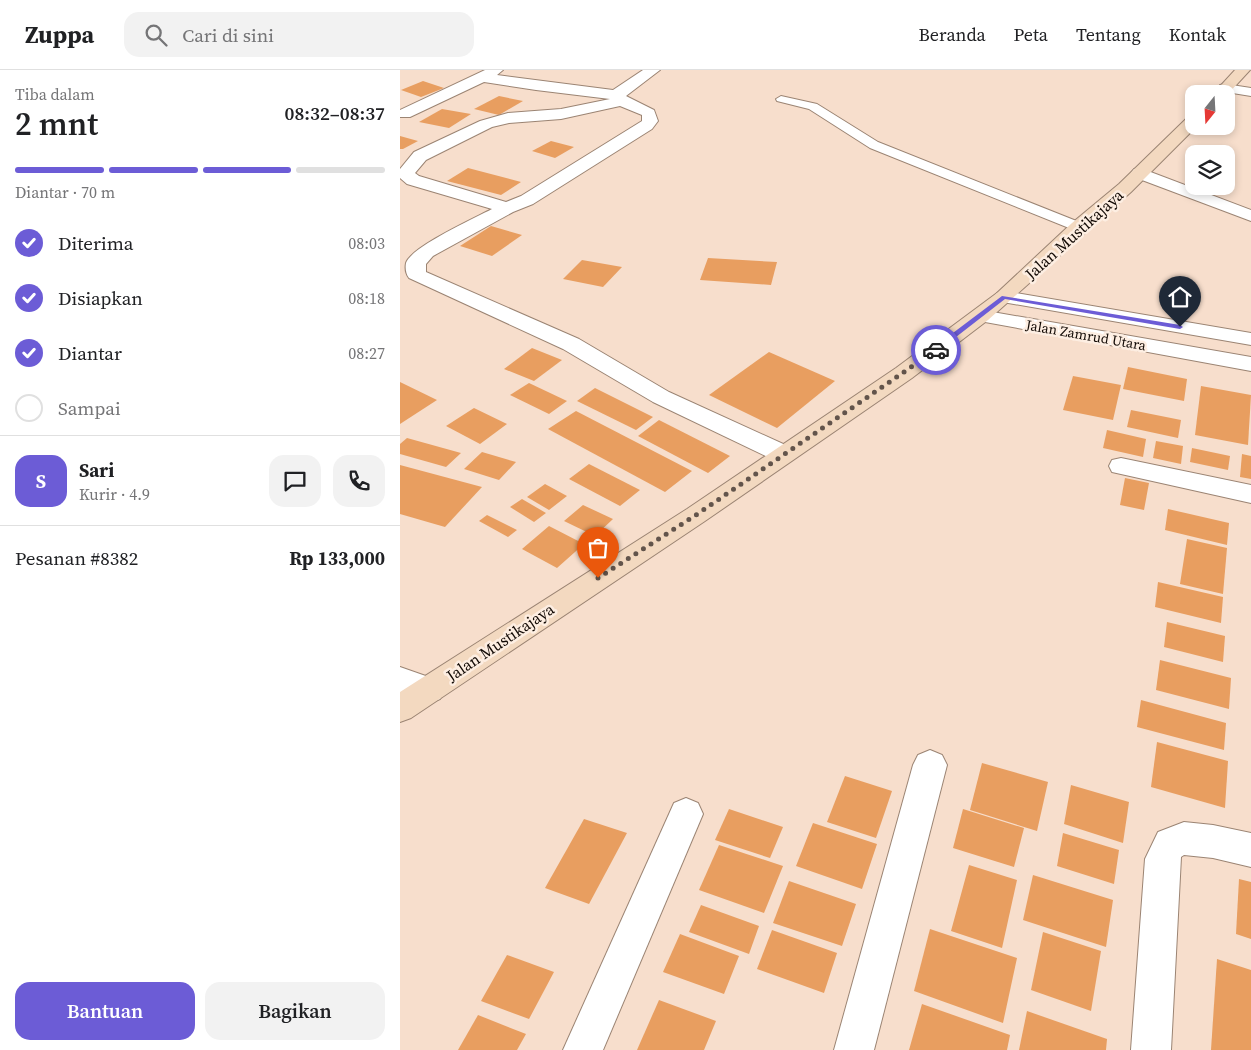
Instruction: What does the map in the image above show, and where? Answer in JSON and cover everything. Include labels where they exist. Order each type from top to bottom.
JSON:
[{"type":"main road","points":[[1228,85],[1244,70]]},
{"type":"main road","name":"Jalan Mustikajaya","points":[[400,709],[696,515],[904,373],[1004,297],[1140,173],[1185,129]]},
{"type":"street","points":[[405,114],[496,70]]},
{"type":"street","points":[[620,98],[620,91],[653,70]]},
{"type":"street","points":[[482,77],[620,98],[649,113],[650,121],[646,126],[545,189],[426,252],[416,263],[416,274],[571,344],[661,397],[783,454]]},
{"type":"street","points":[[1235,91],[1251,92]]},
{"type":"street","points":[[507,208],[413,180],[405,174],[420,156],[486,124],[508,118],[561,114],[620,98]]},
{"type":"street","points":[[1140,173],[1251,216]]},
{"type":"street","name":"Jalan Zamrud Utara","points":[[1004,297],[1251,339]]},
{"type":"street","name":"Jalan Zamrud Utara","points":[[981,316],[1251,364]]},
{"type":"street","points":[[1217,358],[1219,334]]},
{"type":"street","points":[[1121,466],[1251,494]]},
{"type":"street","points":[[400,680],[429,690]]},
{"type":"street","points":[[854,1050],[930,765]]},
{"type":"street","points":[[583,1050],[686,814]]},
{"type":"street","points":[[1151,1050],[1163,859],[1167,848],[1174,840],[1198,839],[1251,850]]},
{"type":"lane","points":[[781,100],[813,106],[874,145],[1079,228]]},
{"type":"building","points":[[423,81],[444,88],[421,97],[401,90]]},
{"type":"building","points":[[499,96],[523,101],[499,115],[474,109]]},
{"type":"building","points":[[442,109],[471,114],[449,128],[419,122]]},
{"type":"building","points":[[400,136],[418,141],[400,149]]},
{"type":"building","points":[[551,141],[574,147],[555,158],[532,151]]},
{"type":"building","points":[[468,168],[521,182],[501,195],[447,181]]},
{"type":"building","points":[[491,226],[522,235],[492,256],[460,246]]},
{"type":"building","points":[[708,258],[777,262],[771,285],[700,280]]},
{"type":"building","points":[[582,260],[622,267],[603,287],[563,279]]},
{"type":"building","points":[[532,348],[562,360],[534,381],[504,369]]},
{"type":"building","points":[[769,352],[835,381],[777,428],[709,395]]},
{"type":"building","points":[[1128,367],[1187,379],[1184,401],[1123,389]]},
{"type":"building","points":[[1073,376],[1121,385],[1113,420],[1063,410]]},
{"type":"building","points":[[400,382],[437,400],[400,424]]},
{"type":"building","points":[[529,383],[567,401],[549,414],[510,395]]},
{"type":"building","points":[[1201,386],[1251,395],[1248,445],[1195,435]]},
{"type":"building","points":[[595,388],[653,417],[636,430],[577,401]]},
{"type":"building","points":[[474,408],[507,424],[480,444],[446,426]]},
{"type":"building","points":[[1131,410],[1181,420],[1178,438],[1127,427]]},
{"type":"building","points":[[576,411],[692,471],[665,492],[548,429]]},
{"type":"building","points":[[659,420],[730,456],[708,473],[638,436]]},
{"type":"building","points":[[1107,430],[1146,439],[1143,457],[1103,448]]},
{"type":"building","points":[[407,438],[461,453],[446,467],[400,454],[400,444]]},
{"type":"building","points":[[1156,441],[1183,446],[1181,464],[1153,458]]},
{"type":"building","points":[[1192,448],[1230,456],[1228,470],[1190,462]]},
{"type":"building","points":[[482,452],[516,462],[499,480],[464,469]]},
{"type":"building","points":[[1242,454],[1251,456],[1251,479],[1240,477]]},
{"type":"building","points":[[589,464],[640,490],[620,506],[569,479]]},
{"type":"building","points":[[400,465],[482,487],[445,527],[400,514]]},
{"type":"building","points":[[1125,478],[1149,483],[1144,510],[1120,505]]},
{"type":"building","points":[[545,484],[567,496],[549,510],[527,497]]},
{"type":"building","points":[[522,499],[546,513],[534,522],[510,507]]},
{"type":"building","points":[[583,505],[613,519],[595,536],[564,521]]},
{"type":"building","points":[[1168,509],[1229,523],[1227,545],[1165,530]]},
{"type":"building","points":[[487,515],[517,530],[508,537],[479,521]]},
{"type":"building","points":[[549,526],[584,544],[557,568],[522,549]]},
{"type":"building","points":[[1187,539],[1227,548],[1223,594],[1180,584]]},
{"type":"building","points":[[1158,582],[1223,597],[1221,623],[1155,607]]},
{"type":"building","points":[[1167,622],[1225,636],[1223,662],[1164,647]]},
{"type":"building","points":[[1160,660],[1231,678],[1229,709],[1156,690]]},
{"type":"building","points":[[1141,700],[1226,723],[1224,750],[1137,727]]},
{"type":"building","points":[[1157,742],[1228,761],[1225,808],[1151,787]]},
{"type":"building","points":[[982,763],[1048,782],[1037,831],[970,810]]},
{"type":"building","points":[[845,776],[892,791],[876,838],[827,822]]},
{"type":"building","points":[[1071,785],[1129,802],[1123,843],[1064,824]]},
{"type":"building","points":[[729,809],[783,827],[770,858],[715,840]]},
{"type":"building","points":[[963,809],[1024,828],[1014,867],[953,848]]},
{"type":"building","points":[[584,819],[627,833],[589,904],[545,888]]},
{"type":"building","points":[[813,823],[877,844],[862,889],[796,866]]},
{"type":"building","points":[[1063,833],[1119,850],[1114,884],[1057,866]]},
{"type":"building","points":[[719,845],[783,866],[764,913],[699,890]]},
{"type":"building","points":[[969,865],[1017,880],[1002,948],[951,931]]},
{"type":"building","points":[[1033,875],[1113,900],[1106,947],[1023,920]]},
{"type":"building","points":[[1239,879],[1251,882],[1251,939],[1236,934]]},
{"type":"building","points":[[789,881],[856,904],[842,946],[773,923]]},
{"type":"building","points":[[701,905],[759,926],[749,954],[689,932]]},
{"type":"building","points":[[930,929],[1017,958],[1003,1023],[914,991]]},
{"type":"building","points":[[772,930],[837,953],[824,993],[757,969]]},
{"type":"building","points":[[1043,932],[1101,951],[1091,1011],[1031,990]]},
{"type":"building","points":[[680,934],[739,956],[724,994],[663,972]]},
{"type":"building","points":[[507,955],[554,972],[529,1019],[481,1001]]},
{"type":"building","points":[[1217,959],[1251,970],[1251,1050],[1211,1050]]},
{"type":"building","points":[[659,1000],[716,1021],[704,1050],[637,1050]]},
{"type":"building","points":[[922,1004],[1010,1035],[1007,1050],[909,1050]]},
{"type":"building","points":[[1027,1011],[1107,1039],[1106,1050],[1019,1050]]},
{"type":"building","points":[[478,1015],[526,1034],[517,1050],[458,1050]]},
{"type":"way so far","points":[[598,578],[696,515],[936,350]]},
{"type":"route","points":[[936,350],[1004,297],[1180,327]]}]
